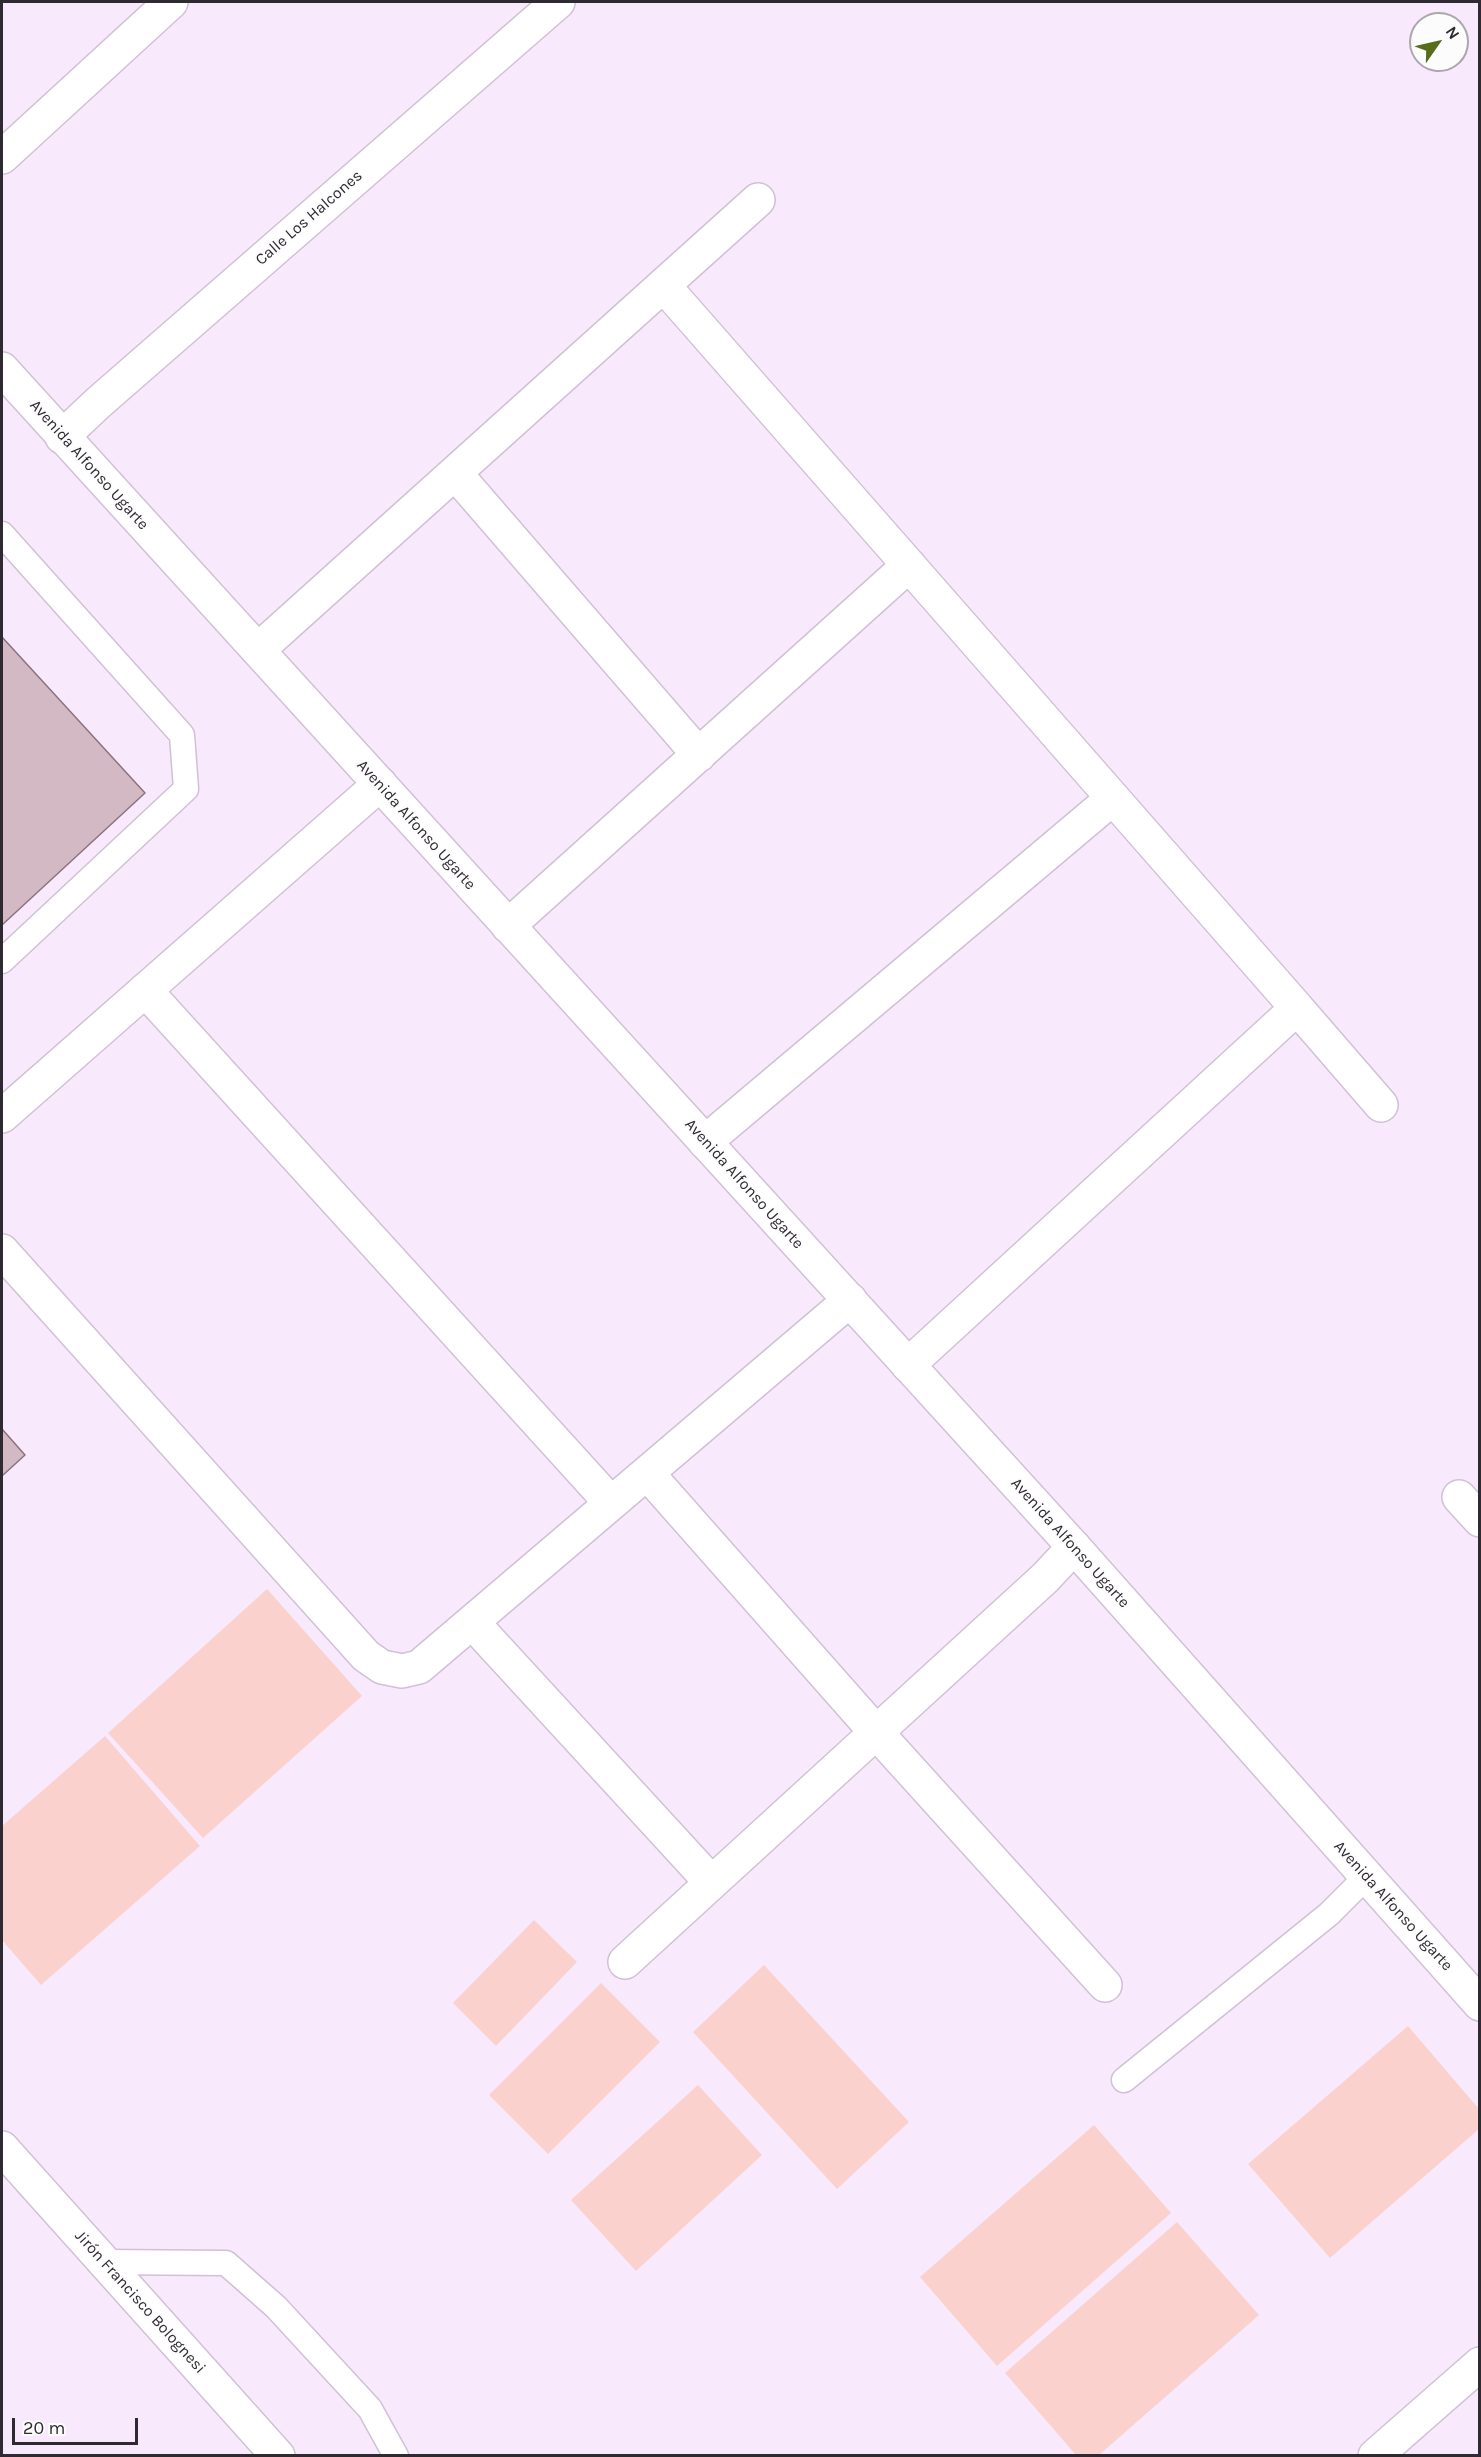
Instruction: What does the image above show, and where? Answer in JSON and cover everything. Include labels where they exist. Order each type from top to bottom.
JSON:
[{"type":"street","points":[[2,157],[171,2]]},
{"type":"street","name":"Calle Los Halcones","points":[[62,437],[548,5]]},
{"type":"street","points":[[258,650],[758,200]]},
{"type":"street","points":[[664,286],[1381,1106]]},
{"type":"street","name":"Avenida Alfonso Ugarte","points":[[2,369],[1074,1547],[1479,2004]]},
{"type":"street","points":[[455,472],[699,755]]},
{"type":"street","points":[[508,926],[909,565]]},
{"type":"street","points":[[2,1116],[380,784]]},
{"type":"street","points":[[705,1142],[1113,798]]},
{"type":"street","points":[[145,990],[611,1503]]},
{"type":"street","points":[[909,1365],[1297,1008]]},
{"type":"street","points":[[2,1251],[366,1656],[382,1667],[402,1671],[419,1667],[850,1300]]},
{"type":"street","points":[[647,1473],[875,1731],[1105,1984]]},
{"type":"street","points":[[625,1962],[1045,1578],[1074,1547]]},
{"type":"street","points":[[472,1622],[711,1882]]},
{"type":"street","name":"Jirón Francisco Bolognesi","points":[[2,2148],[278,2456]]},
{"type":"street","points":[[1375,2456],[1479,2364]]},
{"type":"lane","points":[[2,534],[182,735],[186,789],[2,961]]},
{"type":"lane","points":[[1124,2080],[1329,1914],[1367,1876]]},
{"type":"lane","points":[[104,2262],[226,2263],[276,2307],[370,2409],[396,2456]]},
{"type":"shaded area","points":[[267,1589],[362,1696],[203,1838],[108,1733]]},
{"type":"shaded area","points":[[105,1736],[200,1846],[41,1985],[2,1940],[2,1826]]},
{"type":"shaded area","points":[[534,1920],[577,1962],[496,2046],[453,2003]]},
{"type":"shaded area","points":[[764,1965],[909,2122],[837,2189],[693,2032]]},
{"type":"shaded area","points":[[601,1983],[660,2042],[548,2154],[489,2095]]},
{"type":"shaded area","points":[[1408,2026],[1479,2109],[1479,2129],[1330,2258],[1248,2164]]},
{"type":"shaded area","points":[[698,2085],[762,2155],[636,2271],[571,2200]]},
{"type":"shaded area","points":[[1094,2125],[1171,2213],[997,2366],[920,2277]]},
{"type":"shaded area","points":[[1177,2222],[1259,2315],[1099,2455],[1076,2455],[1005,2373]]},
{"type":"building","points":[[2,637],[145,793],[2,925]]},
{"type":"building","points":[[2,1429],[25,1455],[2,1476]]}]
